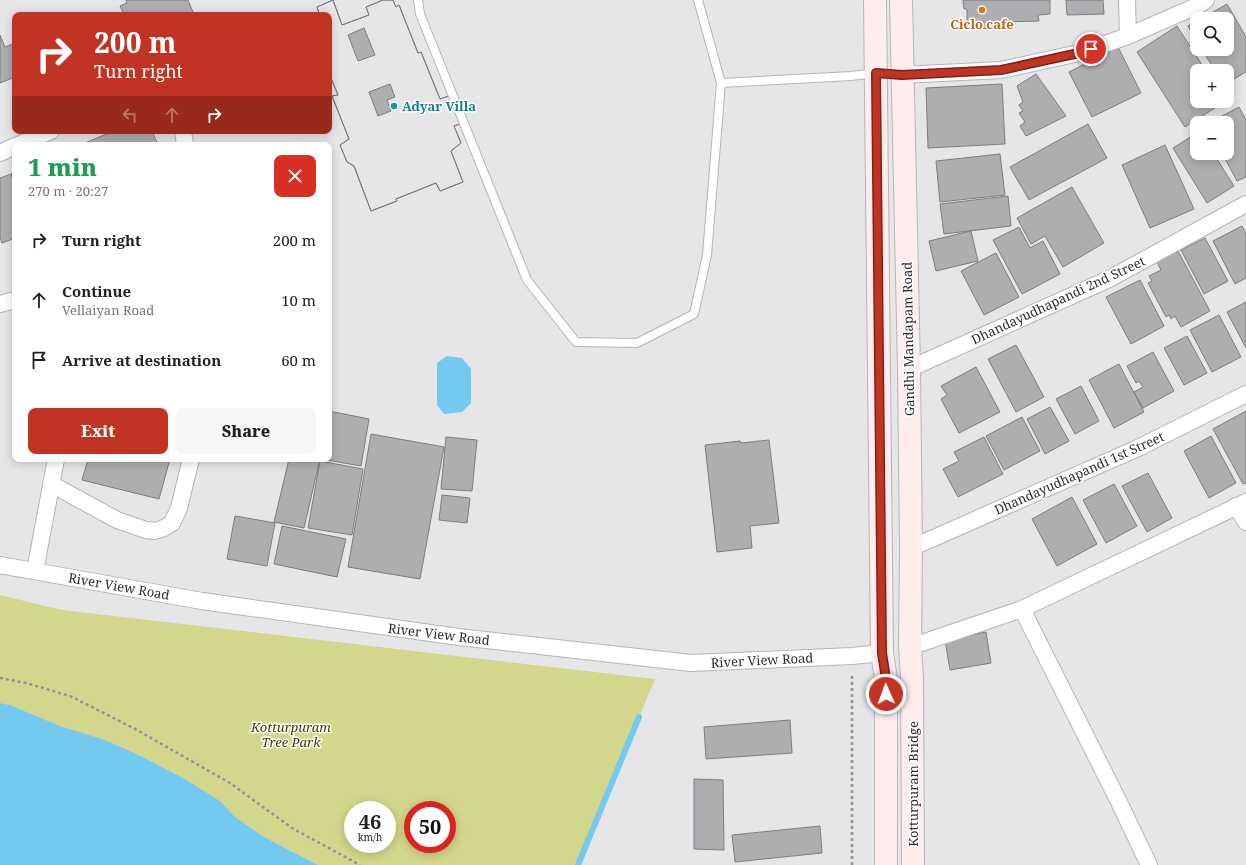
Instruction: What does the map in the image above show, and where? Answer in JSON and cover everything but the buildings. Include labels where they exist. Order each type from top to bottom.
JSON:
[{"type":"main road","points":[[875,0],[882,653]]},
{"type":"main road","name":"Gandhi Mandapam Road","points":[[901,0],[909,369],[910,647],[912,678]]},
{"type":"main road","name":"Kotturpuram Bridge","points":[[882,653],[886,679],[886,865]]},
{"type":"main road","name":"Kotturpuram Bridge","points":[[912,678],[913,865]]},
{"type":"street","points":[[1127,0],[1128,36]]},
{"type":"street","points":[[902,75],[1001,70],[1079,53],[1128,36],[1199,5],[1206,0]]},
{"type":"street","points":[[25,142],[44,134]]},
{"type":"street","points":[[0,153],[12,147]]},
{"type":"street","name":"Dhandayudhapandi 2nd Street","points":[[909,369],[1109,279],[1246,204]]},
{"type":"street","points":[[0,304],[12,301]]},
{"type":"street","name":"Dhandayudhapandi 1st Street","points":[[910,548],[1138,448],[1246,394]]},
{"type":"street","points":[[35,571],[55,462]]},
{"type":"street","points":[[51,484],[118,520],[146,530],[155,531],[172,524],[179,508],[190,462]]},
{"type":"street","points":[[910,647],[1022,609],[1241,504],[1246,522]]},
{"type":"street","name":"River View Road","points":[[0,565],[202,601],[459,637],[691,663],[852,656],[882,653]]},
{"type":"street","points":[[1022,609],[1149,865]]},
{"type":"lane","points":[[418,0],[420,14],[527,280],[576,342],[637,343],[694,314],[707,255],[721,84],[698,0]]},
{"type":"lane","points":[[721,84],[851,76],[876,73],[902,75]]},
{"type":"path","points":[[852,656],[852,865]]},
{"type":"path","points":[[0,678],[26,683],[70,696],[137,730],[230,783],[292,828],[360,865]]},
{"type":"green space","name":"Kotturpuram Tree Park","points":[[0,595],[62,610],[655,679],[578,865],[318,865],[264,837],[234,816],[220,801],[185,779],[139,755],[60,726],[10,705],[0,703]]},
{"type":"water","points":[[447,356],[462,358],[471,369],[471,403],[462,412],[444,414],[437,405],[437,363]]},
{"type":"water","points":[[0,703],[10,705],[60,726],[105,740],[139,755],[185,779],[220,801],[234,816],[264,837],[318,865],[0,865]]},
{"type":"waterway","points":[[578,865],[639,717]]},
{"type":"place","name":"Ciclo cafe","points":[[982,10]]},
{"type":"place","name":"Adyar Villa","points":[[394,106]]},
{"type":"route","points":[[886,694],[886,679],[882,653],[876,73],[902,75],[1001,70],[1091,49]]}]
